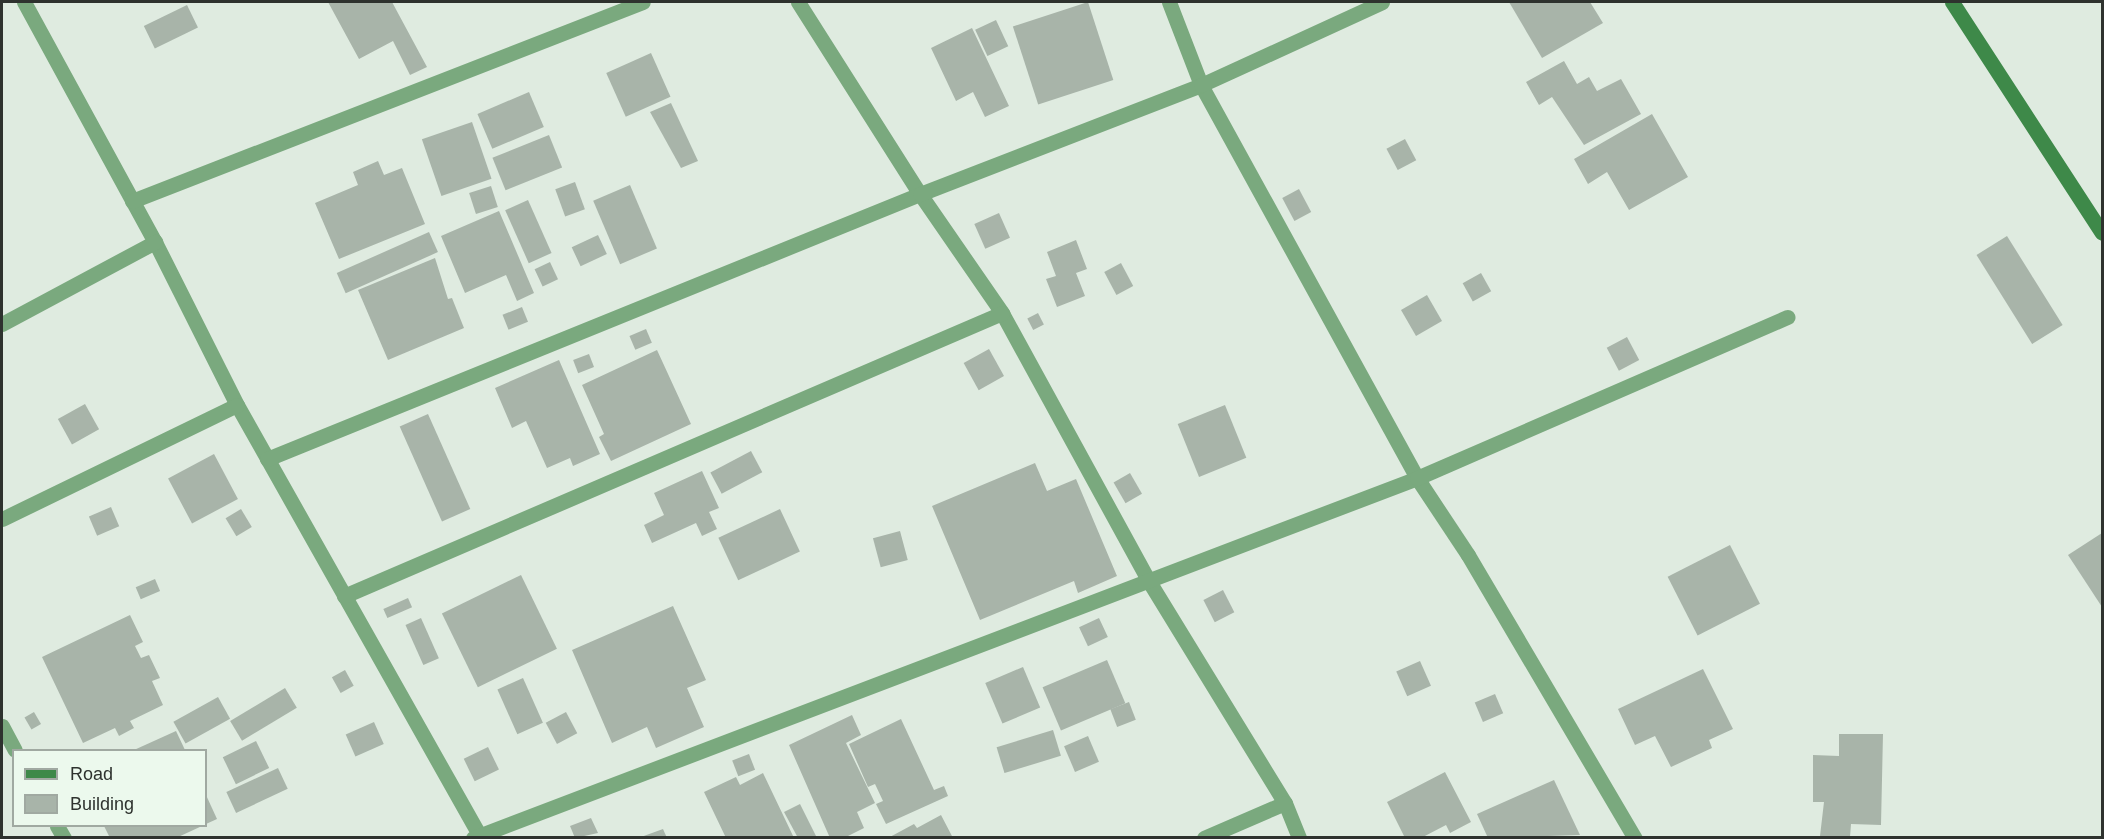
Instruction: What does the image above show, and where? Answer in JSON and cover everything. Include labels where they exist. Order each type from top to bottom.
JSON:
[{"type":"street","points":[[24,2],[155,242],[237,405],[478,836],[1150,583],[1417,478],[1788,317]]},
{"type":"street","points":[[132,201],[643,2]]},
{"type":"street","points":[[798,2],[920,194],[1002,314],[1150,583],[1285,803],[1299,837]]},
{"type":"street","points":[[1168,2],[1201,85],[1417,478],[1468,555],[1635,837]]},
{"type":"street","points":[[267,459],[920,194],[1201,85],[1382,2]]},
{"type":"street","points":[[1952,2],[2103,233]]},
{"type":"street","points":[[2,324],[155,242]]},
{"type":"street","points":[[344,596],[1002,314]]},
{"type":"street","points":[[2,519],[237,405]]},
{"type":"street","points":[[2,726],[14,749]]},
{"type":"street","points":[[1204,837],[1285,803]]},
{"type":"building","points":[[328,2],[392,2],[427,67],[410,75],[393,41],[359,59]]},
{"type":"building","points":[[1088,2],[1113,80],[1038,104],[1013,26]]},
{"type":"building","points":[[1509,2],[1590,2],[1603,23],[1542,58]]},
{"type":"building","points":[[187,5],[198,27],[155,49],[144,26]]},
{"type":"building","points":[[996,20],[1008,46],[987,56],[975,30]]},
{"type":"building","points":[[972,28],[1009,106],[985,117],[973,92],[956,101],[931,48]]},
{"type":"building","points":[[651,53],[671,97],[626,117],[606,73]]},
{"type":"building","points":[[1564,61],[1577,84],[1589,77],[1597,91],[1621,79],[1641,114],[1584,145],[1552,97],[1539,105],[1526,82]]},
{"type":"building","points":[[529,92],[544,127],[492,149],[477,114]]},
{"type":"building","points":[[671,103],[698,161],[681,168],[650,112]]},
{"type":"building","points":[[1652,114],[1688,177],[1629,210],[1607,172],[1588,184],[1574,159]]},
{"type":"building","points":[[472,122],[492,179],[441,196],[422,139]]},
{"type":"building","points":[[549,135],[562,167],[506,190],[492,158]]},
{"type":"building","points":[[1405,139],[1416,160],[1398,170],[1386,149]]},
{"type":"building","points":[[378,161],[384,175],[402,168],[425,224],[339,259],[315,203],[358,185],[353,172]]},
{"type":"building","points":[[575,182],[585,209],[565,216],[555,189]]},
{"type":"building","points":[[630,185],[657,249],[620,264],[593,201]]},
{"type":"building","points":[[491,186],[498,207],[476,214],[469,193]]},
{"type":"building","points":[[1299,189],[1311,212],[1294,221],[1282,198]]},
{"type":"building","points":[[528,200],[552,253],[529,263],[505,210]]},
{"type":"building","points":[[499,211],[534,293],[517,301],[506,275],[465,293],[441,236]]},
{"type":"building","points":[[999,213],[1010,238],[985,249],[974,224]]},
{"type":"building","points":[[429,232],[438,252],[346,293],[337,273]]},
{"type":"building","points":[[598,235],[607,254],[581,266],[572,247]]},
{"type":"building","points":[[2007,236],[2063,325],[2032,344],[1976,255]]},
{"type":"building","points":[[1076,240],[1087,269],[1076,273],[1085,296],[1057,307],[1046,279],[1056,276],[1047,252]]},
{"type":"building","points":[[435,258],[448,299],[452,298],[464,328],[388,360],[358,290]]},
{"type":"building","points":[[550,262],[558,279],[543,286],[535,269]]},
{"type":"building","points":[[1121,263],[1133,286],[1116,295],[1104,272]]},
{"type":"building","points":[[1481,273],[1491,291],[1473,302],[1463,283]]},
{"type":"building","points":[[1427,295],[1442,321],[1416,336],[1401,310]]},
{"type":"building","points":[[522,307],[528,322],[509,330],[503,315]]},
{"type":"building","points":[[1038,313],[1044,325],[1033,330],[1027,318]]},
{"type":"building","points":[[646,329],[652,343],[635,350],[629,336]]},
{"type":"building","points":[[1627,337],[1639,360],[1619,371],[1607,348]]},
{"type":"building","points":[[989,349],[1004,376],[979,390],[964,363]]},
{"type":"building","points":[[657,350],[691,424],[611,461],[599,437],[604,434],[582,385]]},
{"type":"building","points":[[589,354],[594,367],[578,373],[573,360]]},
{"type":"building","points":[[559,360],[600,454],[573,466],[570,458],[547,468],[526,421],[512,428],[495,388]]},
{"type":"building","points":[[85,404],[99,429],[72,444],[58,419]]},
{"type":"building","points":[[1225,405],[1246,458],[1199,477],[1178,424]]},
{"type":"building","points":[[428,414],[470,509],[442,522],[400,427]]},
{"type":"building","points":[[751,451],[762,472],[722,494],[710,473]]},
{"type":"building","points":[[214,454],[238,499],[192,523],[168,478]]},
{"type":"building","points":[[1035,463],[1047,491],[1076,479],[1117,576],[1078,593],[1074,581],[980,620],[932,506]]},
{"type":"building","points":[[702,471],[719,508],[709,512],[717,529],[702,536],[696,523],[652,543],[644,525],[664,515],[654,493]]},
{"type":"building","points":[[1130,473],[1142,494],[1126,503],[1114,482]]},
{"type":"building","points":[[111,507],[119,526],[97,536],[89,516]]},
{"type":"building","points":[[241,509],[252,527],[236,536],[226,518]]},
{"type":"building","points":[[780,509],[800,552],[738,580],[718,538]]},
{"type":"building","points":[[900,531],[908,560],[881,567],[873,538]]},
{"type":"building","points":[[2102,533],[2102,607],[2068,555]]},
{"type":"building","points":[[1730,545],[1760,604],[1698,636],[1668,577]]},
{"type":"building","points":[[521,575],[557,649],[478,687],[442,614]]},
{"type":"building","points":[[155,579],[160,591],[141,599],[136,587]]},
{"type":"building","points":[[1223,590],[1234,612],[1215,622],[1203,600]]},
{"type":"building","points":[[408,598],[412,607],[387,618],[383,609]]},
{"type":"building","points":[[673,606],[706,680],[687,688],[704,727],[656,748],[647,727],[612,743],[572,650]]},
{"type":"building","points":[[130,615],[143,642],[135,646],[141,658],[149,655],[160,678],[152,681],[163,705],[130,721],[134,728],[119,736],[115,728],[83,743],[42,657]]},
{"type":"building","points":[[421,618],[439,658],[423,665],[405,625]]},
{"type":"building","points":[[1099,618],[1108,637],[1088,646],[1079,627]]},
{"type":"building","points":[[1107,660],[1125,703],[1061,731],[1043,687]]},
{"type":"building","points":[[1420,661],[1431,686],[1407,696],[1396,672]]},
{"type":"building","points":[[1023,667],[1040,708],[1002,724],[985,683]]},
{"type":"building","points":[[1703,669],[1733,729],[1709,740],[1712,748],[1671,767],[1655,736],[1635,745],[1618,709]]},
{"type":"building","points":[[345,670],[354,686],[341,693],[332,677]]},
{"type":"building","points":[[523,678],[543,723],[517,734],[497,689]]},
{"type":"building","points":[[285,688],[297,708],[242,741],[230,721]]},
{"type":"building","points":[[1495,694],[1503,713],[1483,722],[1475,703]]},
{"type":"building","points":[[218,697],[230,719],[186,744],[173,722]]},
{"type":"building","points":[[1129,702],[1136,720],[1117,727],[1110,709]]},
{"type":"building","points":[[34,712],[41,724],[31,730],[24,718]]},
{"type":"building","points":[[566,712],[577,733],[557,744],[546,723]]},
{"type":"building","points":[[852,715],[861,735],[846,743],[875,803],[857,812],[864,828],[844,838],[830,838],[789,745]]},
{"type":"building","points":[[901,719],[934,790],[944,786],[948,796],[886,824],[876,804],[883,801],[875,784],[868,787],[849,744]]},
{"type":"building","points":[[374,722],[384,744],[355,757],[346,735]]},
{"type":"building","points":[[1053,730],[1061,756],[1004,773],[997,747]]},
{"type":"building","points":[[176,731],[185,749],[136,749]]},
{"type":"building","points":[[1839,734],[1883,734],[1881,825],[1851,824],[1850,837],[1820,836],[1824,802],[1813,802],[1813,755],[1839,756]]},
{"type":"building","points":[[1088,736],[1099,762],[1075,772],[1064,746]]},
{"type":"building","points":[[256,741],[269,768],[236,784],[223,757]]},
{"type":"building","points":[[488,747],[499,769],[475,781],[464,759]]},
{"type":"building","points":[[749,754],[755,770],[738,776],[732,760]]},
{"type":"building","points":[[278,768],[288,789],[236,813],[226,792]]},
{"type":"building","points":[[1445,772],[1471,822],[1450,833],[1446,825],[1421,838],[1405,838],[1387,802]]},
{"type":"building","points":[[763,773],[794,838],[726,838],[704,792],[736,777],[740,785]]},
{"type":"building","points":[[1554,780],[1580,835],[1488,838],[1477,814]]},
{"type":"building","points":[[207,797],[217,819],[207,824]]},
{"type":"building","points":[[800,804],[817,838],[798,838],[784,812]]},
{"type":"building","points":[[941,815],[953,838],[888,838],[914,824],[917,828]]},
{"type":"building","points":[[591,818],[598,833],[575,838],[570,826]]},
{"type":"building","points":[[104,827],[200,827],[176,838],[110,838]]},
{"type":"building","points":[[663,829],[667,838],[641,838],[641,837]]}]
